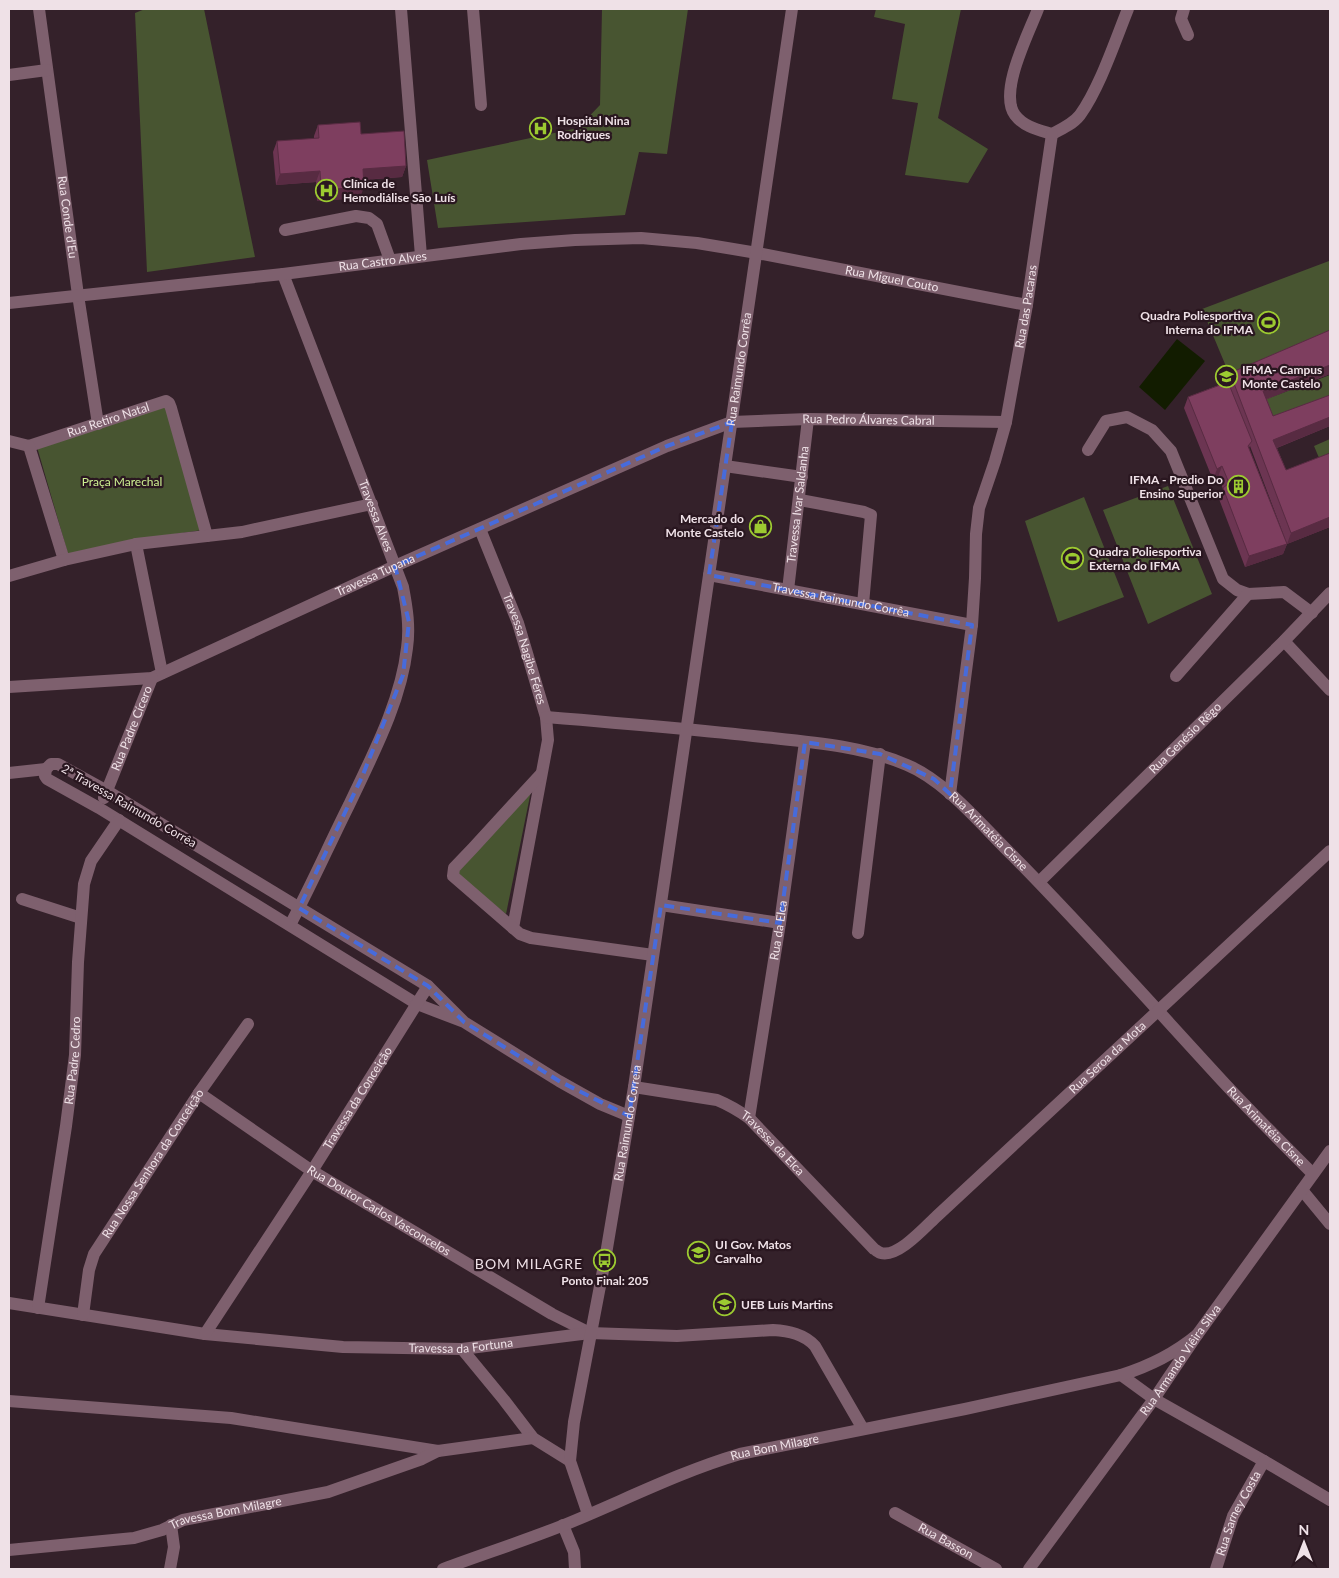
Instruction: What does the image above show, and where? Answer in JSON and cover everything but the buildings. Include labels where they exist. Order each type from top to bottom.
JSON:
[{"type":"street","name":"Rua Conde d'Eu","points":[[39,9],[78,295],[98,424]]},
{"type":"street","points":[[400,9],[421,256]]},
{"type":"street","points":[[472,9],[481,105]]},
{"type":"street","name":"Rua Raimundo Corrêa","points":[[687,729],[792,9]]},
{"type":"street","points":[[1038,9],[1012,74],[1009,103],[1014,114],[1020,120],[1033,128],[1052,134],[1067,127],[1080,116],[1096,88],[1128,9]]},
{"type":"street","points":[[1184,9],[1181,19],[1188,35]]},
{"type":"street","points":[[9,75],[48,70]]},
{"type":"street","name":"Rua das Pacaras","points":[[950,794],[972,625],[979,508],[1006,422],[1027,305],[1052,134]]},
{"type":"street","points":[[285,230],[356,216],[369,218],[377,224],[390,260]]},
{"type":"street","name":"Rua Castro Alves","points":[[9,303],[283,274],[557,241],[641,238],[697,243],[757,253]]},
{"type":"street","name":"Rua Miguel Couto","points":[[757,253],[1027,305]]},
{"type":"street","name":"Travessa Alves","points":[[283,274],[403,587],[409,622],[408,648],[403,675],[392,710],[366,769],[290,925]]},
{"type":"street","name":"Rua Retiro Natal","points":[[29,446],[166,401],[169,403],[207,536]]},
{"type":"street","points":[[1088,450],[1106,421],[1127,416],[1152,430],[1171,451],[1224,579],[1237,590],[1248,594],[1284,592],[1312,613]]},
{"type":"street","name":"Rua Pedro Álvares Cabral","points":[[732,422],[808,419],[1006,422]]},
{"type":"street","name":"Travessa Ivar Saldanha","points":[[788,590],[808,419]]},
{"type":"street","name":"Travessa Tupana","points":[[9,687],[157,675],[395,566],[667,446],[732,422]]},
{"type":"street","points":[[9,441],[29,446],[64,560]]},
{"type":"street","points":[[726,466],[802,477]]},
{"type":"street","points":[[800,500],[871,515],[863,604]]},
{"type":"street","points":[[9,576],[64,560],[136,544],[265,528],[372,504]]},
{"type":"street","name":"Travessa Nagibe Féres","points":[[480,529],[518,623],[546,717],[548,740],[513,928]]},
{"type":"street","name":"Rua Padre Cícero","points":[[100,808],[157,675],[136,544]]},
{"type":"street","name":"Travessa Raimundo Corrêa","points":[[710,575],[972,625]]},
{"type":"street","name":"Rua Genésio Rêgo","points":[[1039,882],[1284,641],[1330,593]]},
{"type":"street","points":[[1176,676],[1248,594]]},
{"type":"street","points":[[1284,641],[1330,690]]},
{"type":"street","name":"Rua Arimatéia Cisne","points":[[546,717],[687,729],[805,742],[880,754],[910,766],[934,779],[1039,882],[1228,1087],[1313,1174]]},
{"type":"street","name":"Rua Raimundo Correia","points":[[588,1514],[570,1461],[574,1422],[590,1333],[606,1260],[687,729]]},
{"type":"street","name":"Rua da Elca","points":[[749,1118],[780,923],[805,742]]},
{"type":"street","points":[[858,933],[880,754]]},
{"type":"street","name":"2ª Travessa Raimundo Corrêa","points":[[51,764],[58,764],[107,791],[428,986],[464,1022],[417,1004],[100,808],[47,779],[45,776],[46,768],[51,764]]},
{"type":"street","points":[[9,773],[46,768]]},
{"type":"street","points":[[542,772],[454,868],[453,876],[520,934],[531,938],[653,955]]},
{"type":"street","name":"Rua Padre Cedro","points":[[38,1308],[75,1055],[84,884],[91,861],[118,820]]},
{"type":"street","name":"Rua Seroa da Mota","points":[[881,1253],[890,1253],[905,1245],[1330,851]]},
{"type":"street","points":[[22,899],[81,918]]},
{"type":"street","points":[[661,905],[780,923]]},
{"type":"street","name":"Travessa da Conceição","points":[[204,1334],[312,1171],[428,986]]},
{"type":"street","points":[[464,1022],[559,1081],[600,1104],[629,1116]]},
{"type":"street","name":"Rua Nossa Senhora da Conceição","points":[[83,1315],[94,1254],[199,1093],[248,1024]]},
{"type":"street","name":"Travessa da Elca","points":[[634,1086],[718,1100],[749,1118],[874,1249],[881,1253]]},
{"type":"street","name":"Rua Doutor Carlos Vasconcelos","points":[[199,1093],[312,1171],[552,1314],[590,1333]]},
{"type":"street","name":"Rua Armando Viêira Silva","points":[[1029,1569],[1154,1399],[1197,1335],[1330,1151]]},
{"type":"street","points":[[1302,1190],[1330,1224]]},
{"type":"street","name":"Travessa da Fortuna","points":[[9,1303],[204,1334],[343,1347],[462,1349],[590,1333],[677,1336],[773,1330],[798,1334],[810,1340],[863,1429]]},
{"type":"street","name":"Rua Bom Milagre","points":[[443,1569],[563,1525],[694,1468],[722,1459],[1122,1375],[1171,1355],[1197,1335]]},
{"type":"street","points":[[462,1349],[533,1438],[570,1461]]},
{"type":"street","points":[[1122,1375],[1154,1399],[1330,1500]]},
{"type":"street","name":"Travessa Bom Milagre","points":[[9,1401],[231,1418],[438,1451],[533,1438]]},
{"type":"street","name":"Travessa Bom Milagre","points":[[9,1550],[134,1538],[162,1530],[183,1520],[328,1492],[422,1459],[438,1451]]},
{"type":"street","name":"Rua Sarney Costa","points":[[1216,1569],[1234,1516],[1264,1461]]},
{"type":"street","name":"Rua Basson","points":[[895,1513],[996,1569]]},
{"type":"street","points":[[170,1569],[174,1547],[171,1525]]},
{"type":"street","points":[[563,1525],[574,1552],[575,1569]]},
{"type":"highlighted area","points":[[732,422],[709,575],[972,625],[950,794],[934,779],[880,754],[805,742],[780,923],[661,905],[629,1116],[559,1081],[464,1022],[428,986],[299,908],[362,777],[403,675],[409,622],[395,566],[667,446]]},
{"type":"green space","points":[[145,9],[204,9],[255,257],[147,272],[135,13]]},
{"type":"green space","points":[[602,9],[688,9],[667,154],[639,152],[625,215],[438,228],[427,160],[578,128],[600,105]]},
{"type":"green space","points":[[876,9],[961,9],[938,118],[988,149],[968,183],[905,175],[918,103],[892,99],[905,24],[874,17]]},
{"type":"green space","name":"Quadra Poliesportiva Interna do IFMA","points":[[1329,261],[1330,338],[1230,376],[1202,309]]},
{"type":"green space","points":[[1330,375],[1330,404],[1269,427],[1259,402]]},
{"type":"green space","name":"Praça Marechal","points":[[165,406],[202,530],[136,540],[68,554],[37,447]]},
{"type":"green space","points":[[1330,439],[1330,462],[1322,465],[1314,446]]},
{"type":"green space","points":[[1168,486],[1212,594],[1148,624],[1103,510]]},
{"type":"green space","name":"Quadra Poliesportiva Externa do IFMA","points":[[1084,497],[1124,597],[1058,622],[1025,521]]},
{"type":"green space","points":[[531,791],[506,914],[454,872]]},
{"type":"shaded area","points":[[1177,339],[1205,361],[1165,410],[1139,387]]},
{"type":"place","name":"Hospital Nina Rodrigues","points":[[541,128]]},
{"type":"place","name":"Clínica de Hemodiálise São Luís","points":[[327,191]]},
{"type":"place","name":"Quadra Poliesportiva Interna do IFMA","points":[[1269,323]]},
{"type":"place","name":"IFMA- Campus Monte Castelo","points":[[1226,377]]},
{"type":"place","name":"IFMA - Predio Do Ensino Superior","points":[[1239,487]]},
{"type":"place","name":"Mercado do Monte Castelo","points":[[760,526]]},
{"type":"place","name":"Quadra Poliesportiva Externa do IFMA","points":[[1073,559]]},
{"type":"place","name":"UI Gov. Matos Carvalho","points":[[699,1252]]},
{"type":"place","name":"Ponto Final: 205","points":[[605,1260]]},
{"type":"place","name":"UEB Luís Martins","points":[[725,1305]]},
{"type":"district","name":"BOM MILAGRE","points":[[529,1264]]}]
